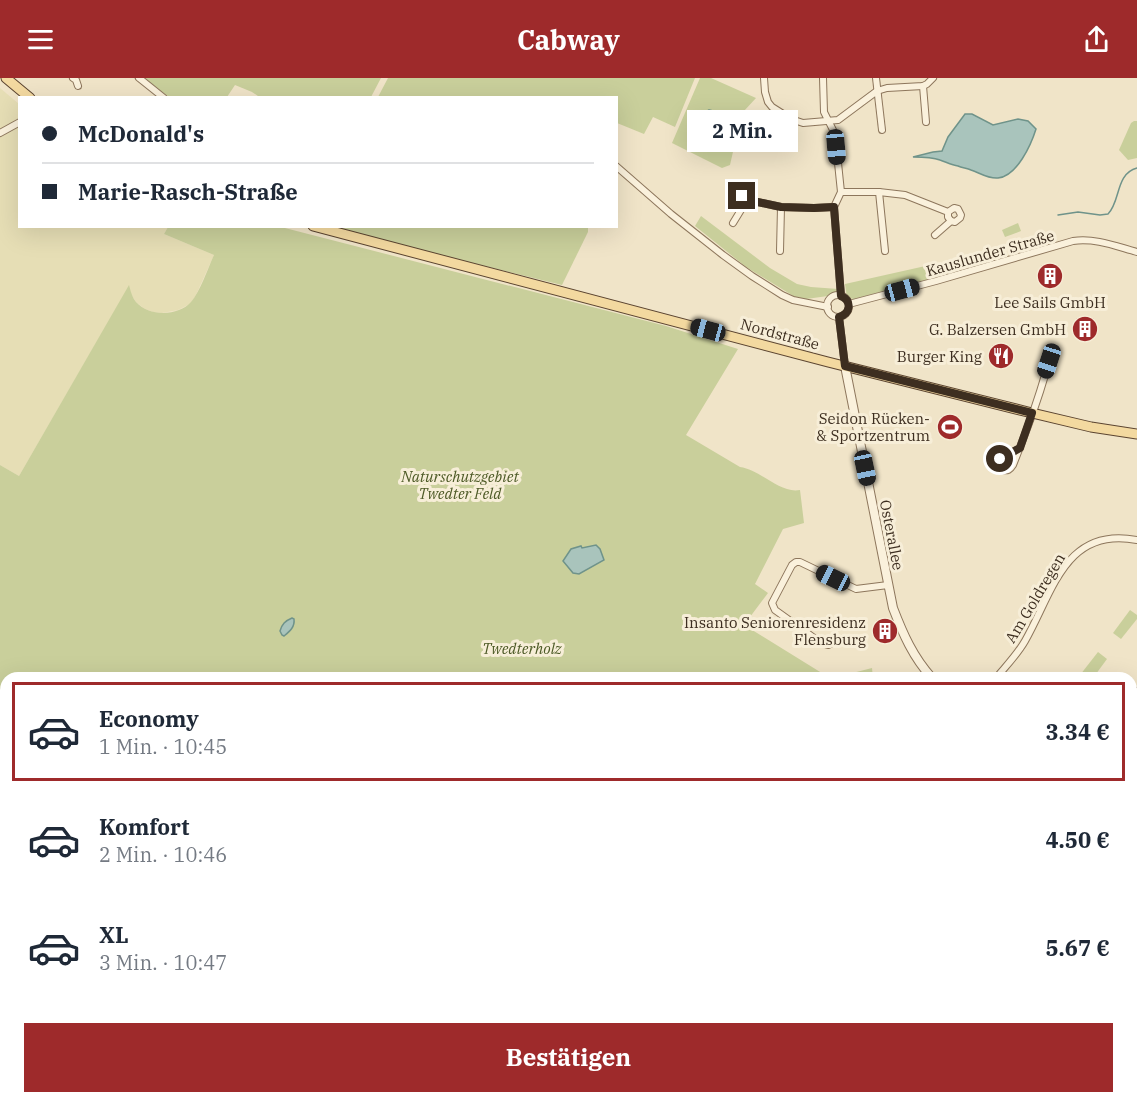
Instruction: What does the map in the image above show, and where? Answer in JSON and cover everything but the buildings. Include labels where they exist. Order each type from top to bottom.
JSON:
[{"type":"main road","points":[[6,78],[28,96]]},
{"type":"main road","name":"Nordstraße","points":[[321,228],[845,366],[1091,427],[1137,434]]},
{"type":"street","points":[[73,78],[78,86]]},
{"type":"street","points":[[139,78],[162,96]]},
{"type":"street","points":[[764,78],[768,102],[777,112],[803,123],[838,120],[877,91],[887,88],[923,86],[933,78]]},
{"type":"street","points":[[823,78],[824,112],[835,134],[841,192],[834,207],[841,296]]},
{"type":"street","points":[[876,78],[882,130]]},
{"type":"street","points":[[923,86],[926,122]]},
{"type":"street","points":[[0,133],[18,123]]},
{"type":"street","points":[[618,168],[678,220],[752,276],[793,300],[828,307]]},
{"type":"street","points":[[841,192],[905,195],[948,212]]},
{"type":"street","points":[[879,192],[885,251]]},
{"type":"street","points":[[744,206],[741,198],[745,194],[751,195],[753,201]]},
{"type":"street","points":[[753,201],[781,207],[834,207]]},
{"type":"street","points":[[744,206],[750,206],[753,201]]},
{"type":"street","points":[[733,223],[744,206]]},
{"type":"street","points":[[780,251],[781,207]]},
{"type":"street","points":[[935,235],[951,221],[958,221],[961,214],[958,209],[954,208],[948,212]]},
{"type":"street","points":[[948,212],[951,221]]},
{"type":"street","name":"Kauslunder Straße","points":[[849,304],[1073,241],[1092,240],[1137,252]]},
{"type":"street","points":[[841,296],[849,304],[848,311],[839,317],[832,315],[828,307],[829,300],[841,296]]},
{"type":"street","name":"Osterallee","points":[[839,317],[845,366],[893,608],[908,644],[927,672]]},
{"type":"street","points":[[1020,448],[1052,348]]},
{"type":"street","name":"Am Goldregen","points":[[1001,672],[1020,649],[1060,573],[1077,553],[1085,546],[1100,540],[1127,538],[1137,540]]},
{"type":"street","points":[[841,639],[828,645],[821,644],[772,607],[792,565],[800,562],[856,589],[888,585]]},
{"type":"shaded area","points":[[0,88],[18,103],[18,228],[167,228],[164,234],[214,255],[195,297],[190,304],[178,310],[162,313],[145,309],[131,295],[129,286],[19,476],[0,465]]},
{"type":"green space","points":[[144,78],[381,78],[372,96],[258,96],[235,85],[228,96],[168,96]]},
{"type":"green space","points":[[388,78],[695,78],[675,127],[653,117],[644,134],[618,123],[618,96],[379,96]]},
{"type":"green space","points":[[700,78],[711,78],[756,98],[744,111],[730,165],[722,168],[672,143]],"holes":[[[719,113],[734,113],[720,127],[721,132],[708,141],[702,138],[698,129],[701,121]]]},
{"type":"green space","points":[[1134,121],[1137,121],[1137,158],[1128,160],[1119,150]]},
{"type":"green space","points":[[701,216],[770,268],[797,284],[838,289],[837,291],[828,296],[806,299],[795,297],[746,267],[695,226]]},
{"type":"green space","points":[[1018,223],[1021,231],[1005,237],[1002,230]]},
{"type":"green space","name":"Naturschutzgebiet Twedter Feld","points":[[167,228],[285,228],[666,326],[738,349],[686,435],[740,467],[755,472],[785,489],[800,490],[804,523],[783,529],[755,584],[768,593],[744,625],[820,672],[0,672],[0,465],[19,476],[129,285],[136,302],[156,312],[179,310],[186,307],[194,298],[214,255],[164,234]]},
{"type":"green space","points":[[336,228],[588,228],[588,232],[562,285]]},
{"type":"green space","points":[[988,252],[987,262],[854,299],[847,298],[845,284]]},
{"type":"green space","points":[[1130,610],[1137,615],[1137,619],[1121,639],[1113,633]]},
{"type":"green space","points":[[1098,652],[1107,659],[1097,672],[1082,672]]},
{"type":"green space","points":[[872,668],[872,672],[856,672]]},
{"type":"water","points":[[709,110],[726,114],[736,113],[739,118],[733,123],[727,122],[720,125],[721,132],[713,142],[700,137],[696,128],[696,124]]},
{"type":"water","points":[[965,114],[972,114],[993,125],[1018,119],[1028,121],[1036,129],[1027,151],[1011,172],[1005,176],[991,178],[937,159],[913,157],[942,151],[948,137]]},
{"type":"water","points":[[596,545],[604,560],[579,574],[573,573],[563,561],[571,549]]},
{"type":"water","points":[[292,618],[294,619],[293,627],[284,636],[282,635],[280,631],[282,626]]},
{"type":"waterway","points":[[1058,215],[1078,212],[1108,214],[1125,176],[1137,168]]},
{"type":"place","name":"Lee Sails GmbH","points":[[1050,276]]},
{"type":"place","name":"G. Balzersen GmbH","points":[[1085,329]]},
{"type":"place","name":"Burger King","points":[[1001,356]]},
{"type":"place","name":"Seidon Rücken- & Sportzentrum","points":[[950,427]]},
{"type":"place","name":"Insanto Seniorenresidenz Flensburg","points":[[885,631]]},
{"type":"route","points":[[742,196],[751,195],[753,201],[781,207],[834,207],[841,296],[849,304],[846,314],[839,317],[845,366],[1032,413],[1020,448],[1000,459]]},
{"type":"park label","name":"Twedterholz","points":[[522,648]]}]
